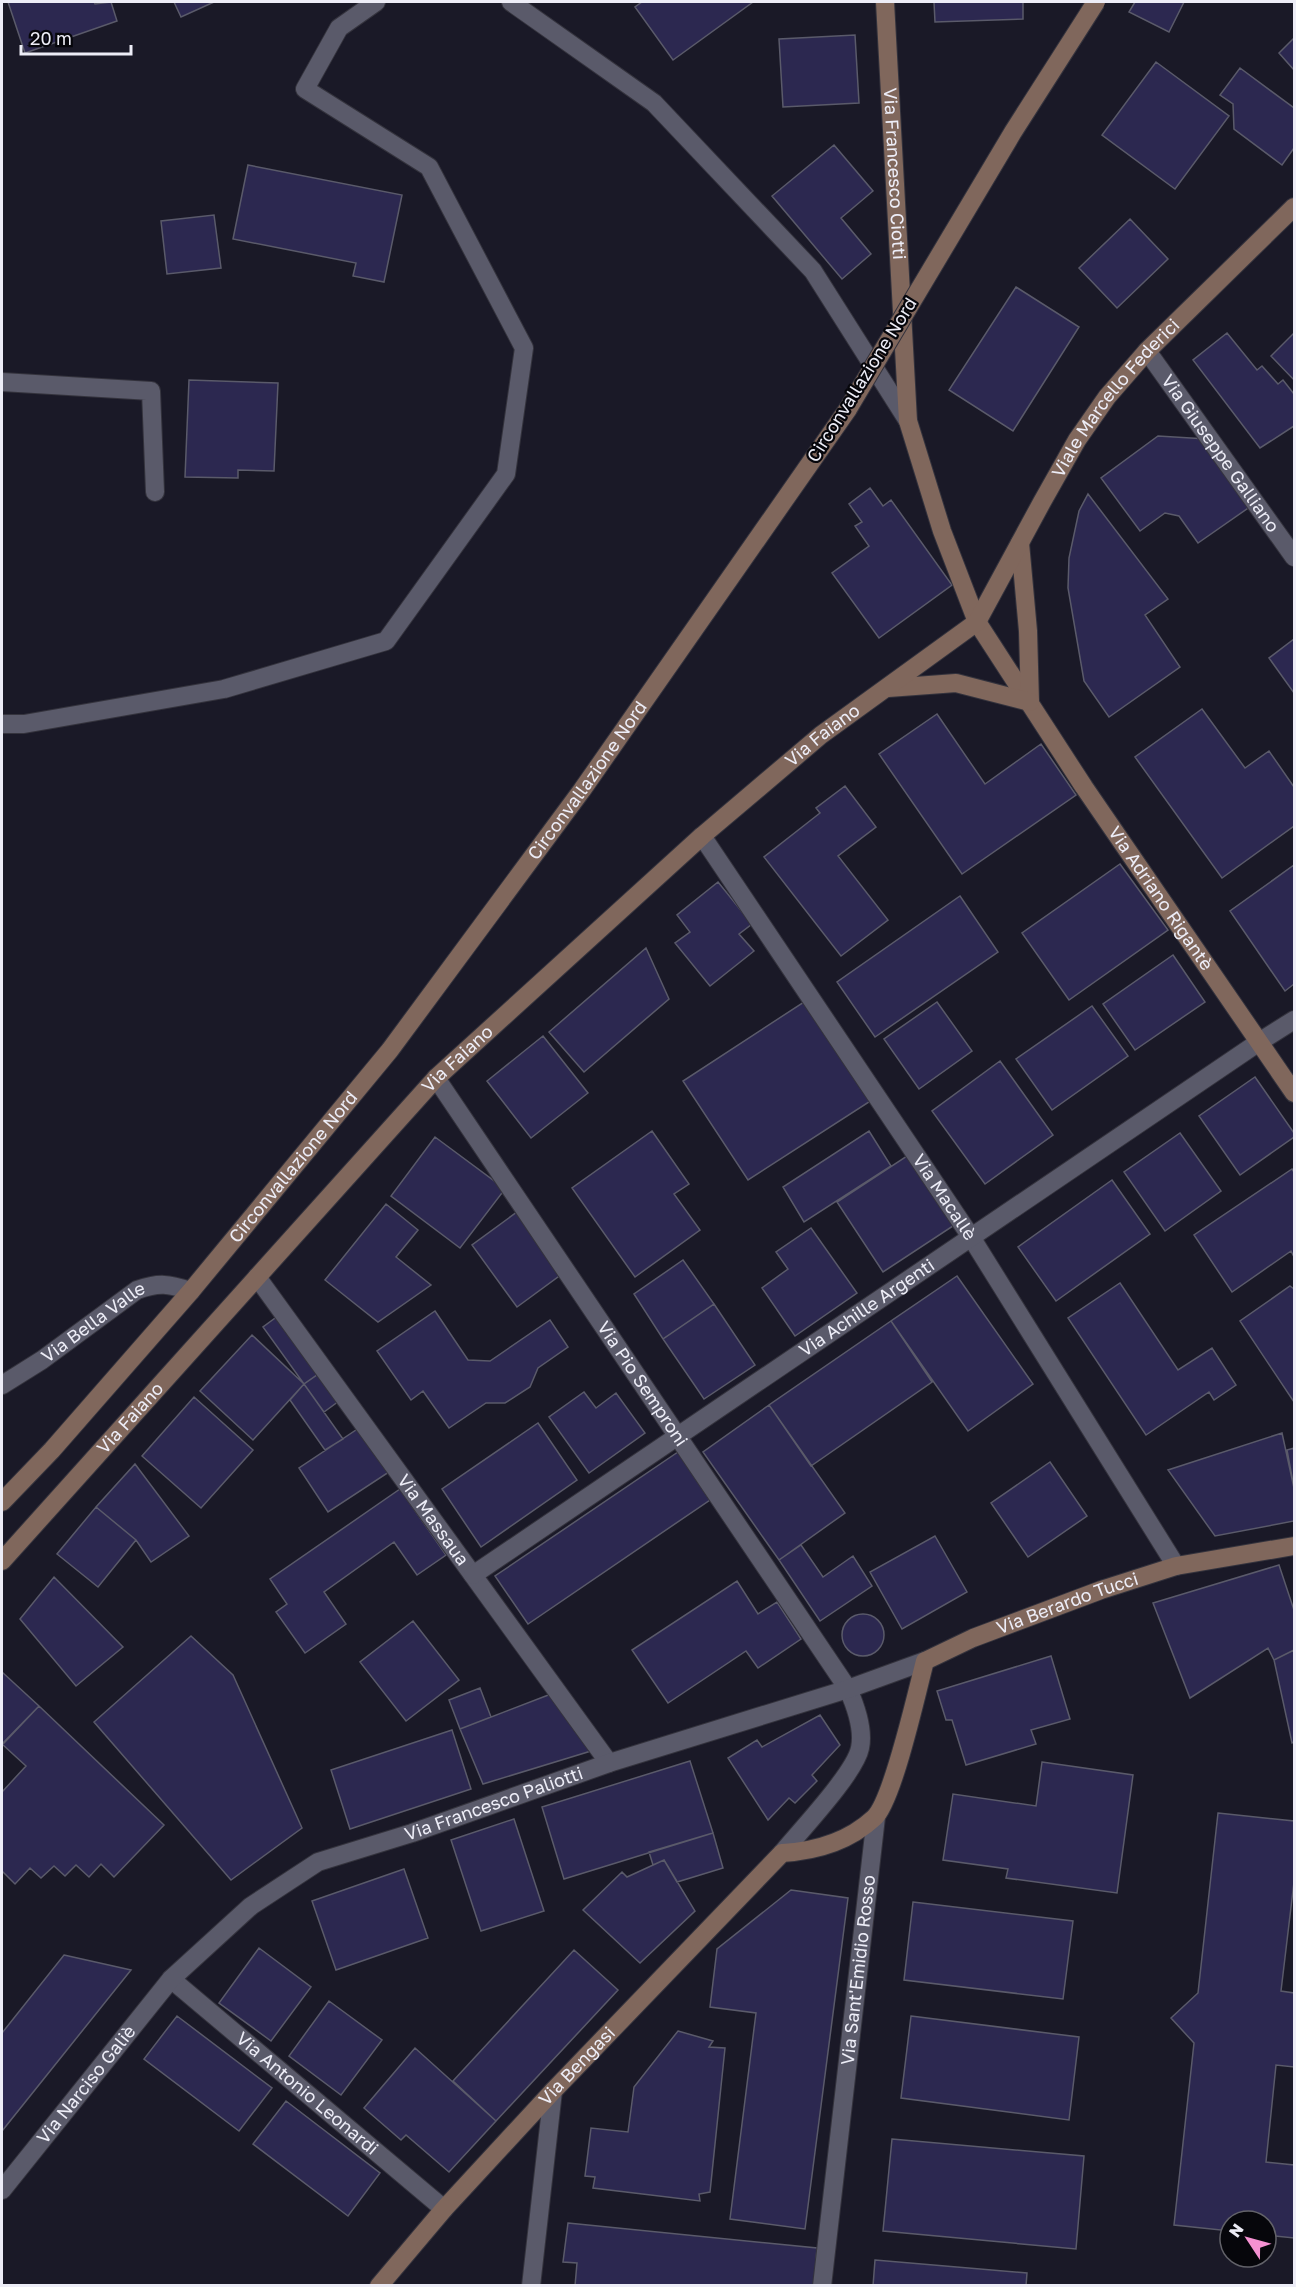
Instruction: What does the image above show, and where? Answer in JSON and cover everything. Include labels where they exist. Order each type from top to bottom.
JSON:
[{"type":"street","points":[[2,724],[24,724],[224,689],[387,641],[506,474],[524,348],[429,167],[305,89],[339,28],[376,2]]},
{"type":"street","points":[[512,2],[654,103],[813,271],[908,422]]},
{"type":"street","name":"Via Francesco Ciotti","points":[[885,2],[908,422],[942,531],[977,622]]},
{"type":"street","name":"Circonvallazione Nord","points":[[2,1502],[52,1450],[190,1291],[397,1041],[582,790],[848,408],[1013,132],[1096,2]]},
{"type":"street","name":"Viale Marcello Federici","points":[[977,622],[1077,440],[1107,397],[1147,351],[1294,207]]},
{"type":"street","name":"Via Giuseppe Galliano","points":[[1147,351],[1294,557]]},
{"type":"street","points":[[2,382],[151,392],[155,492]]},
{"type":"street","points":[[888,688],[956,683],[1030,702],[1028,631],[1020,543]]},
{"type":"street","name":"Via Faiano","points":[[2,1561],[436,1078],[702,836],[821,735],[977,622]]},
{"type":"street","name":"Via Adriano Rigantè","points":[[977,622],[1084,787],[1294,1093]]},
{"type":"street","name":"Via Macallè","points":[[702,836],[971,1237],[1176,1566]]},
{"type":"street","name":"Via Achille Argenti","points":[[473,1575],[1294,1020]]},
{"type":"street","name":"Via Pio Semproni","points":[[436,1078],[679,1435],[848,1689]]},
{"type":"street","name":"Via Massaua","points":[[257,1277],[609,1763]]},
{"type":"street","name":"Via Bella Valle","points":[[2,1385],[42,1360],[137,1290],[154,1284],[167,1283],[190,1291]]},
{"type":"street","name":"Via Berardo Tucci","points":[[848,1689],[925,1661],[973,1638],[1101,1590],[1176,1566],[1294,1546]]},
{"type":"street","name":"Via Sant'Emidio Rosso","points":[[822,2286],[876,1817],[891,1788],[925,1661]]},
{"type":"street","name":"Via Francesco Paliotti","points":[[171,1979],[251,1905],[318,1862],[412,1833],[609,1763],[848,1689]]},
{"type":"street","name":"Via Bengasi","points":[[379,2286],[444,2210],[554,2091],[782,1853],[848,1773],[860,1749],[859,1719],[848,1689]]},
{"type":"street","points":[[782,1853],[808,1851],[842,1841],[876,1817]]},
{"type":"street","name":"Via Narciso Galiè","points":[[2,2190],[171,1979]]},
{"type":"street","name":"Via Antonio Leonardi","points":[[171,1979],[444,2210]]},
{"type":"street","points":[[531,2286],[554,2091]]},
{"type":"building","points":[[8,2],[94,2],[95,4],[111,2],[117,21],[25,53]]},
{"type":"building","points":[[174,2],[214,2],[181,17]]},
{"type":"building","points":[[642,2],[753,2],[673,60],[635,7]]},
{"type":"building","points":[[934,2],[1023,2],[1023,19],[935,22]]},
{"type":"building","points":[[1135,2],[1184,2],[1169,32],[1129,12]]},
{"type":"building","points":[[855,35],[859,103],[783,107],[779,39]]},
{"type":"building","points":[[1294,38],[1294,70],[1279,53]]},
{"type":"building","points":[[1156,62],[1229,116],[1175,189],[1102,135]]},
{"type":"building","points":[[1240,68],[1294,108],[1294,148],[1282,165],[1234,129],[1233,104],[1220,95]]},
{"type":"building","points":[[834,145],[873,191],[841,218],[871,254],[842,279],[772,196]]},
{"type":"building","points":[[248,165],[402,195],[384,282],[353,276],[356,263],[233,239]]},
{"type":"building","points":[[214,215],[221,268],[167,274],[161,221]]},
{"type":"building","points":[[1130,219],[1168,259],[1117,308],[1079,268]]},
{"type":"building","points":[[1016,287],[1079,327],[1013,431],[949,390]]},
{"type":"building","points":[[1227,333],[1257,370],[1262,366],[1278,384],[1283,380],[1294,394],[1294,426],[1260,448],[1193,360]]},
{"type":"building","points":[[1294,333],[1294,380],[1271,356]]},
{"type":"building","points":[[189,380],[278,383],[274,471],[238,470],[238,478],[185,477]]},
{"type":"building","points":[[1158,436],[1207,439],[1254,504],[1198,543],[1179,516],[1165,513],[1140,531],[1101,478]]},
{"type":"building","points":[[870,488],[883,506],[891,500],[952,585],[879,638],[832,573],[869,546],[855,526],[862,522],[849,504]]},
{"type":"building","points":[[1088,494],[1168,599],[1145,615],[1180,667],[1109,717],[1084,681],[1068,588],[1069,558],[1079,511]]},
{"type":"building","points":[[1294,639],[1294,693],[1269,658]]},
{"type":"building","points":[[1202,709],[1245,768],[1269,751],[1294,787],[1294,826],[1222,878],[1135,757]]},
{"type":"building","points":[[937,714],[985,784],[1041,744],[1076,795],[962,874],[879,754]]},
{"type":"building","points":[[845,786],[876,827],[838,856],[888,920],[841,956],[764,857],[820,813],[816,808]]},
{"type":"building","points":[[1120,864],[1168,930],[1069,1000],[1022,933]]},
{"type":"building","points":[[1294,865],[1294,984],[1285,991],[1230,911]]},
{"type":"building","points":[[718,882],[752,924],[739,934],[754,951],[710,986],[675,943],[690,932],[677,915]]},
{"type":"building","points":[[960,896],[998,952],[875,1037],[837,982]]},
{"type":"building","points":[[646,948],[669,999],[584,1072],[549,1032]]},
{"type":"building","points":[[1173,955],[1205,1002],[1135,1050],[1103,1004]]},
{"type":"building","points":[[807,1000],[872,1100],[748,1180],[683,1081]]},
{"type":"building","points":[[937,1002],[972,1051],[919,1089],[884,1039]]},
{"type":"building","points":[[1092,1006],[1128,1056],[1052,1110],[1016,1059]]},
{"type":"building","points":[[543,1036],[588,1093],[531,1138],[487,1081]]},
{"type":"building","points":[[1000,1061],[1053,1135],[985,1184],[932,1111]]},
{"type":"building","points":[[1255,1077],[1294,1133],[1294,1137],[1240,1175],[1199,1116]]},
{"type":"building","points":[[652,1131],[689,1184],[674,1194],[700,1230],[635,1277],[572,1188]]},
{"type":"building","points":[[869,1131],[891,1166],[804,1222],[783,1187]]},
{"type":"building","points":[[1180,1133],[1221,1191],[1165,1231],[1124,1172]]},
{"type":"building","points":[[435,1137],[505,1189],[460,1248],[391,1196]]},
{"type":"building","points":[[910,1154],[956,1224],[883,1272],[837,1202]]},
{"type":"building","points":[[1292,1169],[1294,1172],[1294,1257],[1291,1251],[1232,1292],[1194,1235]]},
{"type":"building","points":[[1112,1180],[1150,1234],[1056,1301],[1018,1247]]},
{"type":"building","points":[[386,1204],[418,1230],[396,1257],[431,1285],[378,1322],[325,1280]]},
{"type":"building","points":[[521,1209],[566,1271],[517,1307],[472,1245]]},
{"type":"building","points":[[811,1228],[857,1293],[795,1336],[762,1288],[788,1269],[776,1252]]},
{"type":"building","points":[[683,1260],[714,1304],[663,1339],[634,1294]]},
{"type":"building","points":[[957,1276],[1033,1384],[968,1431],[891,1321]]},
{"type":"building","points":[[1120,1283],[1178,1370],[1212,1348],[1236,1385],[1214,1400],[1209,1392],[1146,1435],[1068,1318]]},
{"type":"building","points":[[1290,1286],[1294,1289],[1294,1402],[1240,1321]]},
{"type":"building","points":[[714,1304],[755,1365],[704,1399],[663,1339]]},
{"type":"building","points":[[435,1311],[468,1360],[490,1361],[550,1320],[568,1347],[538,1368],[530,1387],[505,1403],[486,1403],[449,1428],[423,1391],[411,1400],[377,1351]]},
{"type":"building","points":[[282,1313],[324,1370],[304,1384],[263,1327]]},
{"type":"building","points":[[891,1321],[932,1382],[811,1466],[769,1405]]},
{"type":"building","points":[[252,1335],[304,1384],[253,1440],[200,1391]]},
{"type":"building","points":[[324,1370],[343,1398],[324,1412],[304,1384]]},
{"type":"building","points":[[304,1384],[343,1439],[325,1450],[290,1400]]},
{"type":"building","points":[[584,1392],[596,1408],[616,1393],[645,1433],[589,1473],[549,1417]]},
{"type":"building","points":[[194,1397],[253,1450],[201,1508],[142,1456]]},
{"type":"building","points":[[769,1405],[845,1513],[779,1560],[703,1452]]},
{"type":"building","points":[[538,1423],[577,1480],[481,1547],[442,1489]]},
{"type":"building","points":[[362,1426],[392,1470],[328,1512],[299,1468]]},
{"type":"building","points":[[1282,1433],[1294,1488],[1294,1521],[1215,1536],[1168,1470]]},
{"type":"building","points":[[1294,1448],[1294,1488],[1287,1450]]},
{"type":"building","points":[[678,1452],[710,1500],[528,1624],[495,1576]]},
{"type":"building","points":[[1050,1462],[1087,1516],[1028,1557],[991,1503]]},
{"type":"building","points":[[135,1464],[189,1536],[151,1562],[136,1540],[96,1507]]},
{"type":"building","points":[[400,1489],[446,1555],[417,1575],[394,1542],[324,1592],[346,1624],[305,1653],[276,1612],[287,1604],[270,1579]]},
{"type":"building","points":[[96,1507],[136,1540],[98,1587],[57,1554]]},
{"type":"building","points":[[935,1536],[967,1592],[902,1629],[870,1572]]},
{"type":"building","points":[[801,1545],[823,1577],[853,1556],[872,1586],[820,1621],[779,1560]]},
{"type":"building","points":[[1279,1565],[1294,1610],[1294,1650],[1274,1660],[1268,1648],[1190,1698],[1153,1603]]},
{"type":"building","points":[[54,1577],[123,1647],[76,1686],[20,1619]]},
{"type":"building","points":[[737,1581],[758,1614],[777,1602],[801,1639],[758,1668],[746,1651],[668,1703],[632,1650]]},
{"type":"building","points":[[863,1614],[871,1615],[878,1620],[883,1627],[883,1643],[878,1650],[871,1655],[863,1656],[855,1655],[848,1650],[843,1643],[842,1635],[843,1627],[848,1620],[855,1615]]},
{"type":"building","points":[[413,1621],[459,1680],[406,1721],[360,1662]]},
{"type":"building","points":[[191,1636],[233,1675],[302,1828],[231,1880],[94,1722]]},
{"type":"building","points":[[1294,1650],[1294,1742],[1292,1743],[1274,1660]]},
{"type":"building","points":[[1051,1656],[1070,1719],[1031,1730],[1036,1744],[966,1765],[952,1720],[946,1720],[937,1691]]},
{"type":"building","points":[[2,1672],[39,1706],[2,1745]]},
{"type":"building","points":[[480,1688],[491,1717],[460,1729],[449,1700]]},
{"type":"building","points":[[551,1694],[591,1751],[483,1784],[460,1729]]},
{"type":"building","points":[[39,1706],[164,1825],[114,1877],[101,1864],[89,1877],[76,1865],[65,1876],[54,1866],[41,1878],[30,1868],[15,1884],[3,1872],[2,1874],[2,1792],[26,1766],[2,1744]]},
{"type":"building","points":[[820,1715],[840,1745],[812,1775],[817,1781],[795,1803],[789,1798],[768,1820],[728,1758],[757,1740],[762,1747]]},
{"type":"building","points":[[452,1730],[471,1789],[350,1829],[331,1770]]},
{"type":"building","points":[[690,1761],[713,1833],[564,1879],[542,1807]]},
{"type":"building","points":[[1042,1762],[1133,1775],[1117,1893],[1006,1878],[1008,1869],[943,1860],[953,1794],[1036,1806]]},
{"type":"building","points":[[1218,1813],[1294,1821],[1294,1882],[1281,1991],[1294,1993],[1294,2067],[1276,2065],[1266,2162],[1294,2165],[1294,2238],[1278,2236],[1278,2209],[1218,2209],[1218,2230],[1174,2225],[1194,2043],[1171,2018],[1198,1993]]},
{"type":"building","points":[[514,1819],[544,1911],[481,1931],[451,1840]]},
{"type":"building","points":[[713,1833],[723,1868],[677,1882],[664,1860],[653,1865],[649,1852]]},
{"type":"building","points":[[664,1860],[695,1911],[640,1963],[583,1910],[622,1872],[627,1877]]},
{"type":"building","points":[[404,1869],[428,1938],[336,1970],[312,1901]]},
{"type":"building","points":[[791,1890],[848,1898],[805,2229],[730,2219],[756,2013],[710,2007],[717,1949]]},
{"type":"building","points":[[913,1902],[1073,1921],[1063,1999],[904,1980]]},
{"type":"building","points":[[259,1948],[311,1987],[271,2041],[219,2003]]},
{"type":"building","points":[[574,1950],[618,1990],[496,2121],[453,2081]]},
{"type":"building","points":[[64,1955],[131,1970],[2,2131],[2,2033]]},
{"type":"building","points":[[329,2001],[382,2040],[341,2095],[289,2056]]},
{"type":"building","points":[[177,2016],[272,2088],[239,2131],[144,2059]]},
{"type":"building","points":[[911,2016],[1079,2037],[1069,2120],[901,2098]]},
{"type":"building","points":[[678,2031],[713,2041],[709,2047],[725,2048],[710,2192],[699,2194],[700,2201],[593,2188],[595,2177],[585,2176],[591,2128],[628,2132],[634,2087]]},
{"type":"building","points":[[415,2048],[496,2121],[449,2172],[406,2135],[401,2140],[364,2108]]},
{"type":"building","points":[[286,2101],[380,2173],[348,2216],[253,2144]]},
{"type":"building","points":[[892,2139],[1084,2156],[1076,2249],[883,2231]]},
{"type":"building","points":[[568,2223],[817,2248],[814,2286],[575,2286],[577,2263],[563,2262]]},
{"type":"building","points":[[875,2260],[1027,2273],[1026,2286],[873,2286]]}]
